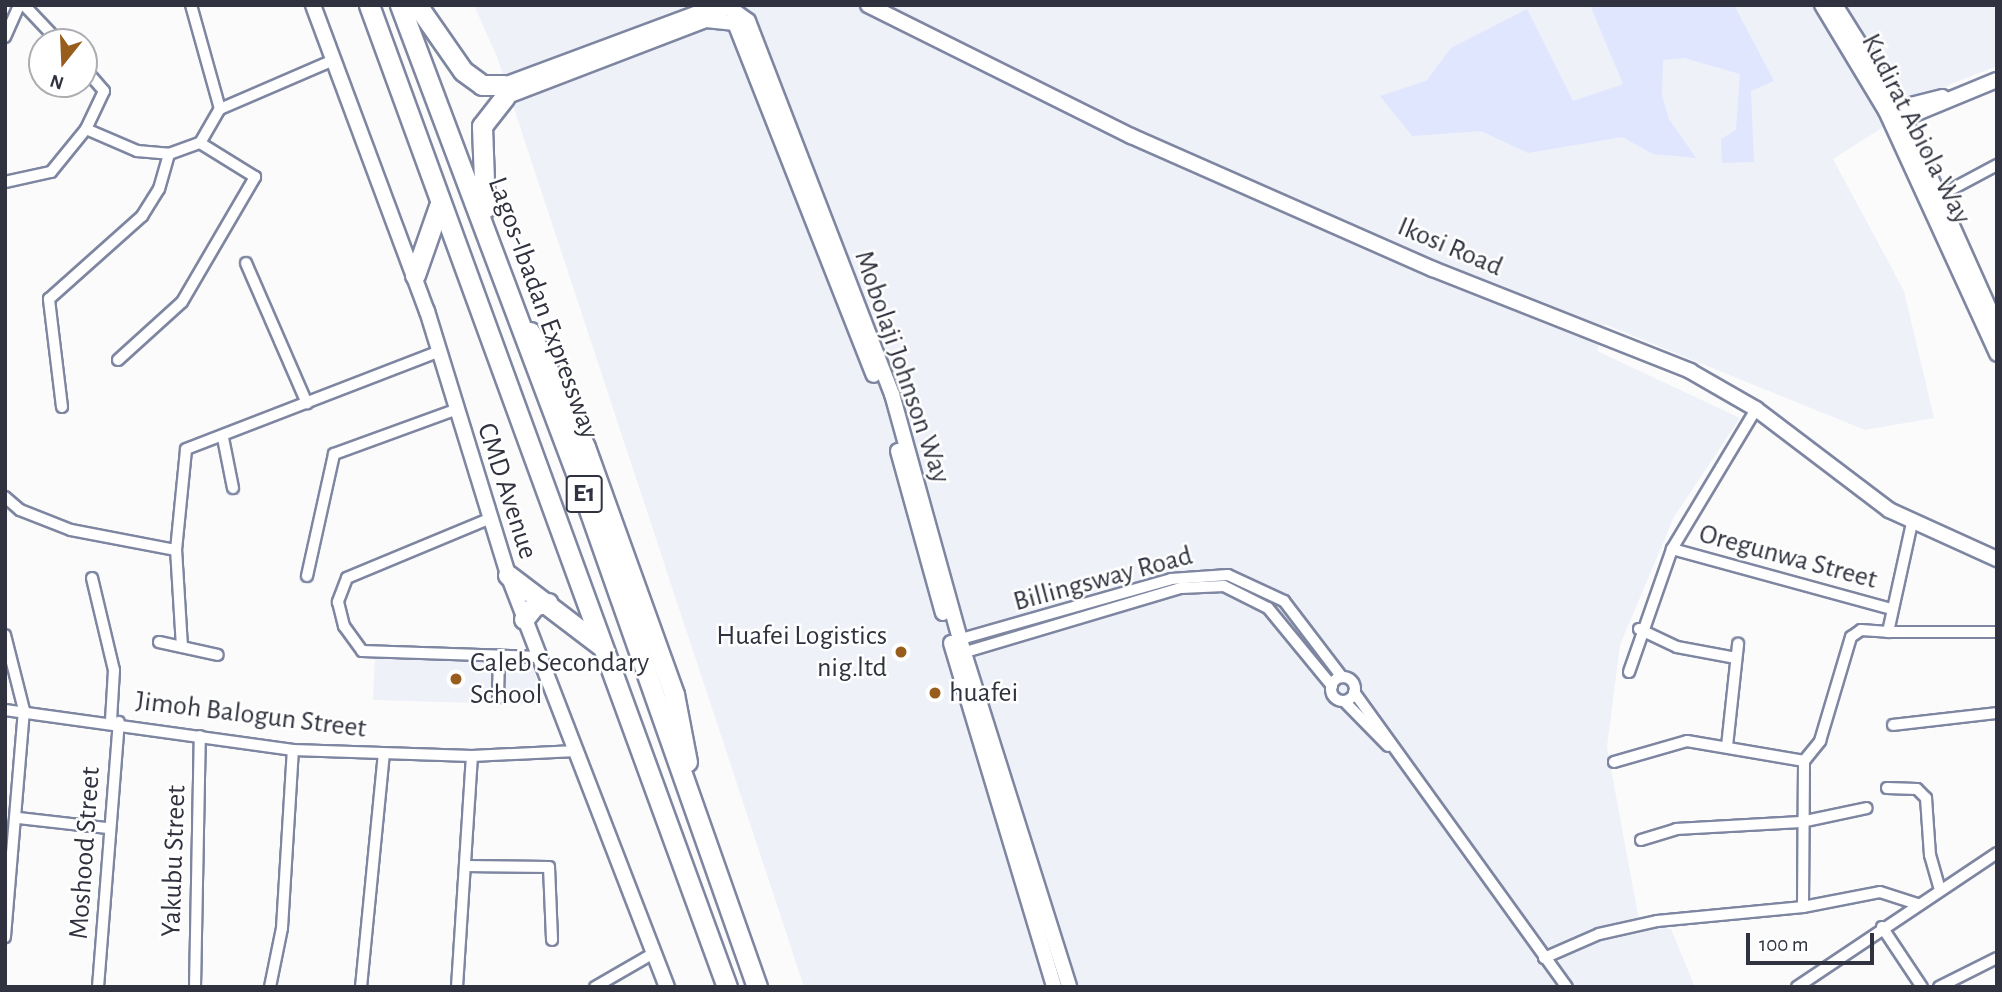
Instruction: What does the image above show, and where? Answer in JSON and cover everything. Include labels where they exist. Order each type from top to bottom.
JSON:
[{"type":"highway","name":"E1","points":[[369,5],[439,206],[608,657],[727,987]]},
{"type":"highway","name":"Lagos-Ibadan Expressway","points":[[400,5],[491,247],[757,987]]},
{"type":"highway","points":[[417,5],[463,71],[482,85],[504,91],[488,111],[480,147],[491,247]]},
{"type":"highway","points":[[415,275],[439,206]]},
{"type":"highway","points":[[513,309],[546,360],[581,437],[674,694],[688,798],[664,815]]},
{"type":"highway","points":[[527,444],[539,464],[551,470],[559,464],[562,444]]},
{"type":"highway","points":[[508,575],[548,603],[608,657]]},
{"type":"highway","points":[[524,619],[535,605],[548,603]]},
{"type":"street","points":[[5,37],[21,5],[45,28]]},
{"type":"street","points":[[191,5],[220,109]]},
{"type":"street","name":"CMD Avenue","points":[[313,5],[415,275],[508,575],[667,987]]},
{"type":"street","name":"Ikosi Road","points":[[868,5],[1131,136],[1433,269],[1651,354],[1756,409],[1912,523],[1997,559]]},
{"type":"street","name":"Kudirat Abiola Way","points":[[1822,5],[1895,115],[1997,354]]},
{"type":"street","name":"Kudirat Abiola Way","points":[[1835,5],[1937,198],[1997,327]]},
{"type":"street","points":[[504,91],[717,9],[747,15]]},
{"type":"street","name":"Mobolaji Johnson Way","points":[[747,15],[892,394],[957,647],[1069,987]]},
{"type":"street","name":"Mobolaji Johnson Way","points":[[747,15],[806,214],[883,397],[1054,987]]},
{"type":"street","points":[[86,129],[138,151],[169,154],[200,143],[220,109],[334,60]]},
{"type":"street","points":[[1895,115],[1997,80]]},
{"type":"street","points":[[5,182],[36,180],[51,172],[86,129],[104,91],[98,84]]},
{"type":"street","points":[[118,360],[181,302],[255,177],[200,143]]},
{"type":"street","points":[[62,407],[49,299],[142,216],[159,189],[169,154]]},
{"type":"street","points":[[1937,198],[1997,165]]},
{"type":"street","points":[[246,264],[307,403]]},
{"type":"street","points":[[181,647],[177,550],[181,461],[194,444],[223,438],[438,352]]},
{"type":"street","points":[[1629,672],[1639,629],[1672,549],[1756,409]]},
{"type":"street","points":[[307,576],[334,454],[455,410]]},
{"type":"street","points":[[223,438],[233,488]]},
{"type":"street","points":[[5,497],[20,510],[71,530],[177,550]]},
{"type":"street","points":[[491,517],[347,578],[338,602],[350,639],[362,651],[540,657]]},
{"type":"street","points":[[1888,632],[1912,523]]},
{"type":"street","name":"Oregunwa Street","points":[[1672,549],[1892,608]]},
{"type":"street","name":"Billingsway Road","points":[[957,647],[1171,579],[1228,575],[1284,601],[1342,677]]},
{"type":"street","name":"Moshood Street","points":[[92,578],[114,670],[115,721],[98,987]]},
{"type":"street","name":"Billingsway Road","points":[[957,647],[1181,588],[1224,586],[1268,608],[1332,685]]},
{"type":"street","points":[[1639,629],[1677,648],[1736,658]]},
{"type":"street","points":[[1803,907],[1801,822],[1804,761],[1820,741],[1851,637],[1861,630],[1997,632]]},
{"type":"street","points":[[5,635],[24,710],[19,818],[5,937]]},
{"type":"street","points":[[159,642],[218,654]]},
{"type":"street","points":[[1727,746],[1738,644]]},
{"type":"street","points":[[498,698],[499,656]]},
{"type":"street","points":[[1393,750],[1344,701],[1334,696],[1332,685],[1342,677],[1352,682],[1354,692],[1393,750],[1567,987]]},
{"type":"street","points":[[1344,701],[1354,692]]},
{"type":"street","name":"Jimoh Balogun Street","points":[[5,710],[115,721],[293,750],[472,756],[576,751]]},
{"type":"street","points":[[1894,725],[1997,713]]},
{"type":"street","name":"Yakubu Street","points":[[195,987],[200,736]]},
{"type":"street","points":[[1614,762],[1687,741],[1804,761]]},
{"type":"street","points":[[270,987],[282,928],[293,750]]},
{"type":"street","points":[[361,987],[384,754]]},
{"type":"street","points":[[457,987],[472,756]]},
{"type":"street","points":[[1888,788],[1917,789],[1926,798],[1930,855],[1940,890]]},
{"type":"street","points":[[1641,840],[1676,829],[1801,822],[1867,808]]},
{"type":"street","points":[[19,818],[107,828]]},
{"type":"street","points":[[1797,987],[1811,982],[1882,927],[1997,853]]},
{"type":"street","points":[[465,866],[549,867],[552,940]]},
{"type":"street","points":[[1545,958],[1599,934],[1657,921],[1803,907],[1880,892],[1918,904]]},
{"type":"street","points":[[1882,927],[1922,987]]},
{"type":"street","points":[[595,987],[654,953]]},
{"type":"street","points":[[1939,987],[1997,958]]},
{"type":"shaded area","points":[[474,5],[1997,5],[1997,66],[1951,84],[1833,159],[1904,291],[1934,418],[1865,430],[1604,324],[1597,351],[1740,418],[1674,517],[1620,645],[1607,747],[1640,926],[1671,929],[1695,987],[804,987],[497,57]]},
{"type":"shaded area","points":[[1590,5],[1734,5],[1774,81],[1751,91],[1754,162],[1722,163],[1721,139],[1736,130],[1740,74],[1684,58],[1663,60],[1662,96],[1669,119],[1696,158],[1653,154],[1622,137],[1528,153],[1481,131],[1412,136],[1380,96],[1426,81],[1451,48],[1527,9],[1573,101],[1623,84]]},
{"type":"shaded area","name":"Caleb Secondary School","points":[[375,656],[531,659],[544,705],[373,700]]},
{"type":"place","name":"Huafei Logistics nig.ltd","points":[[901,652]]},
{"type":"place","name":"Caleb Secondary School","points":[[456,679]]},
{"type":"place","name":"huafei","points":[[935,693]]}]
